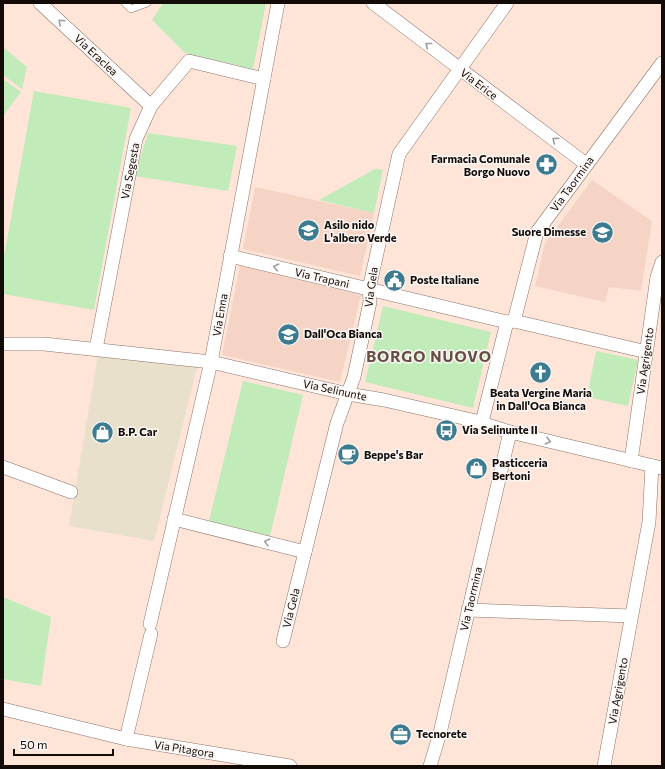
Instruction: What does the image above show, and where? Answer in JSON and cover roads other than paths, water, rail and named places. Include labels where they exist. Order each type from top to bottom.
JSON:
[{"type":"street","name":"Via Eraclea","points":[[40,3],[151,106]]},
{"type":"street","name":"Via Enna","points":[[126,740],[174,519],[211,362],[278,3]]},
{"type":"street","name":"Via Erice","points":[[373,3],[586,164]]},
{"type":"street","name":"Via Gela","points":[[283,640],[337,423],[354,376],[370,302],[369,289],[399,154],[459,68],[507,3]]},
{"type":"street","name":"Via Segesta","points":[[96,348],[136,139],[151,106],[189,61],[264,79]]},
{"type":"street","name":"Via Taormina","points":[[510,321],[537,232],[586,164],[662,64]]},
{"type":"street","name":"Via Trapani","points":[[230,256],[647,352]]},
{"type":"street","name":"Via Agrigento","points":[[631,461],[657,277],[662,262]]},
{"type":"street","points":[[482,422],[510,321]]},
{"type":"street","name":"Via Selinunte","points":[[3,344],[44,344],[96,348],[211,362],[348,394],[384,400],[482,422],[510,432],[657,467]]},
{"type":"street","name":"Via Taormina","points":[[430,766],[440,733],[510,432]]},
{"type":"street","points":[[3,467],[72,492]]},
{"type":"street","name":"Via Agrigento","points":[[604,766],[649,522],[657,467]]},
{"type":"street","points":[[174,519],[305,552]]},
{"type":"street","points":[[468,610],[631,616]]},
{"type":"street","name":"Via Pitagora","points":[[3,709],[126,740],[290,766]]},
{"type":"lane","points":[[125,3],[131,9],[147,3]]},
{"type":"place","name":"Farmacia Comunale Borgo Nuovo","points":[[546,165]]},
{"type":"place","name":"Asilo nido L'albero Verde","points":[[308,231]]},
{"type":"place","name":"Suore Dimesse","points":[[602,232]]},
{"type":"place","name":"Poste Italiane","points":[[394,280]]},
{"type":"place","name":"Dall'Oca Bianca","points":[[289,334]]},
{"type":"place","name":"Beata Vergine Maria in Dall'Oca Bianca","points":[[541,373]]},
{"type":"place","name":"Via Selinunte II","points":[[446,430]]},
{"type":"place","name":"B.P. Car","points":[[102,432]]},
{"type":"place","name":"Beppe's Bar","points":[[349,455]]},
{"type":"place","name":"Pasticceria Bertoni","points":[[476,469]]},
{"type":"place","name":"Tecnorete","points":[[401,734]]},
{"type":"district","name":"BORGO NUOVO","points":[[429,357]]}]
